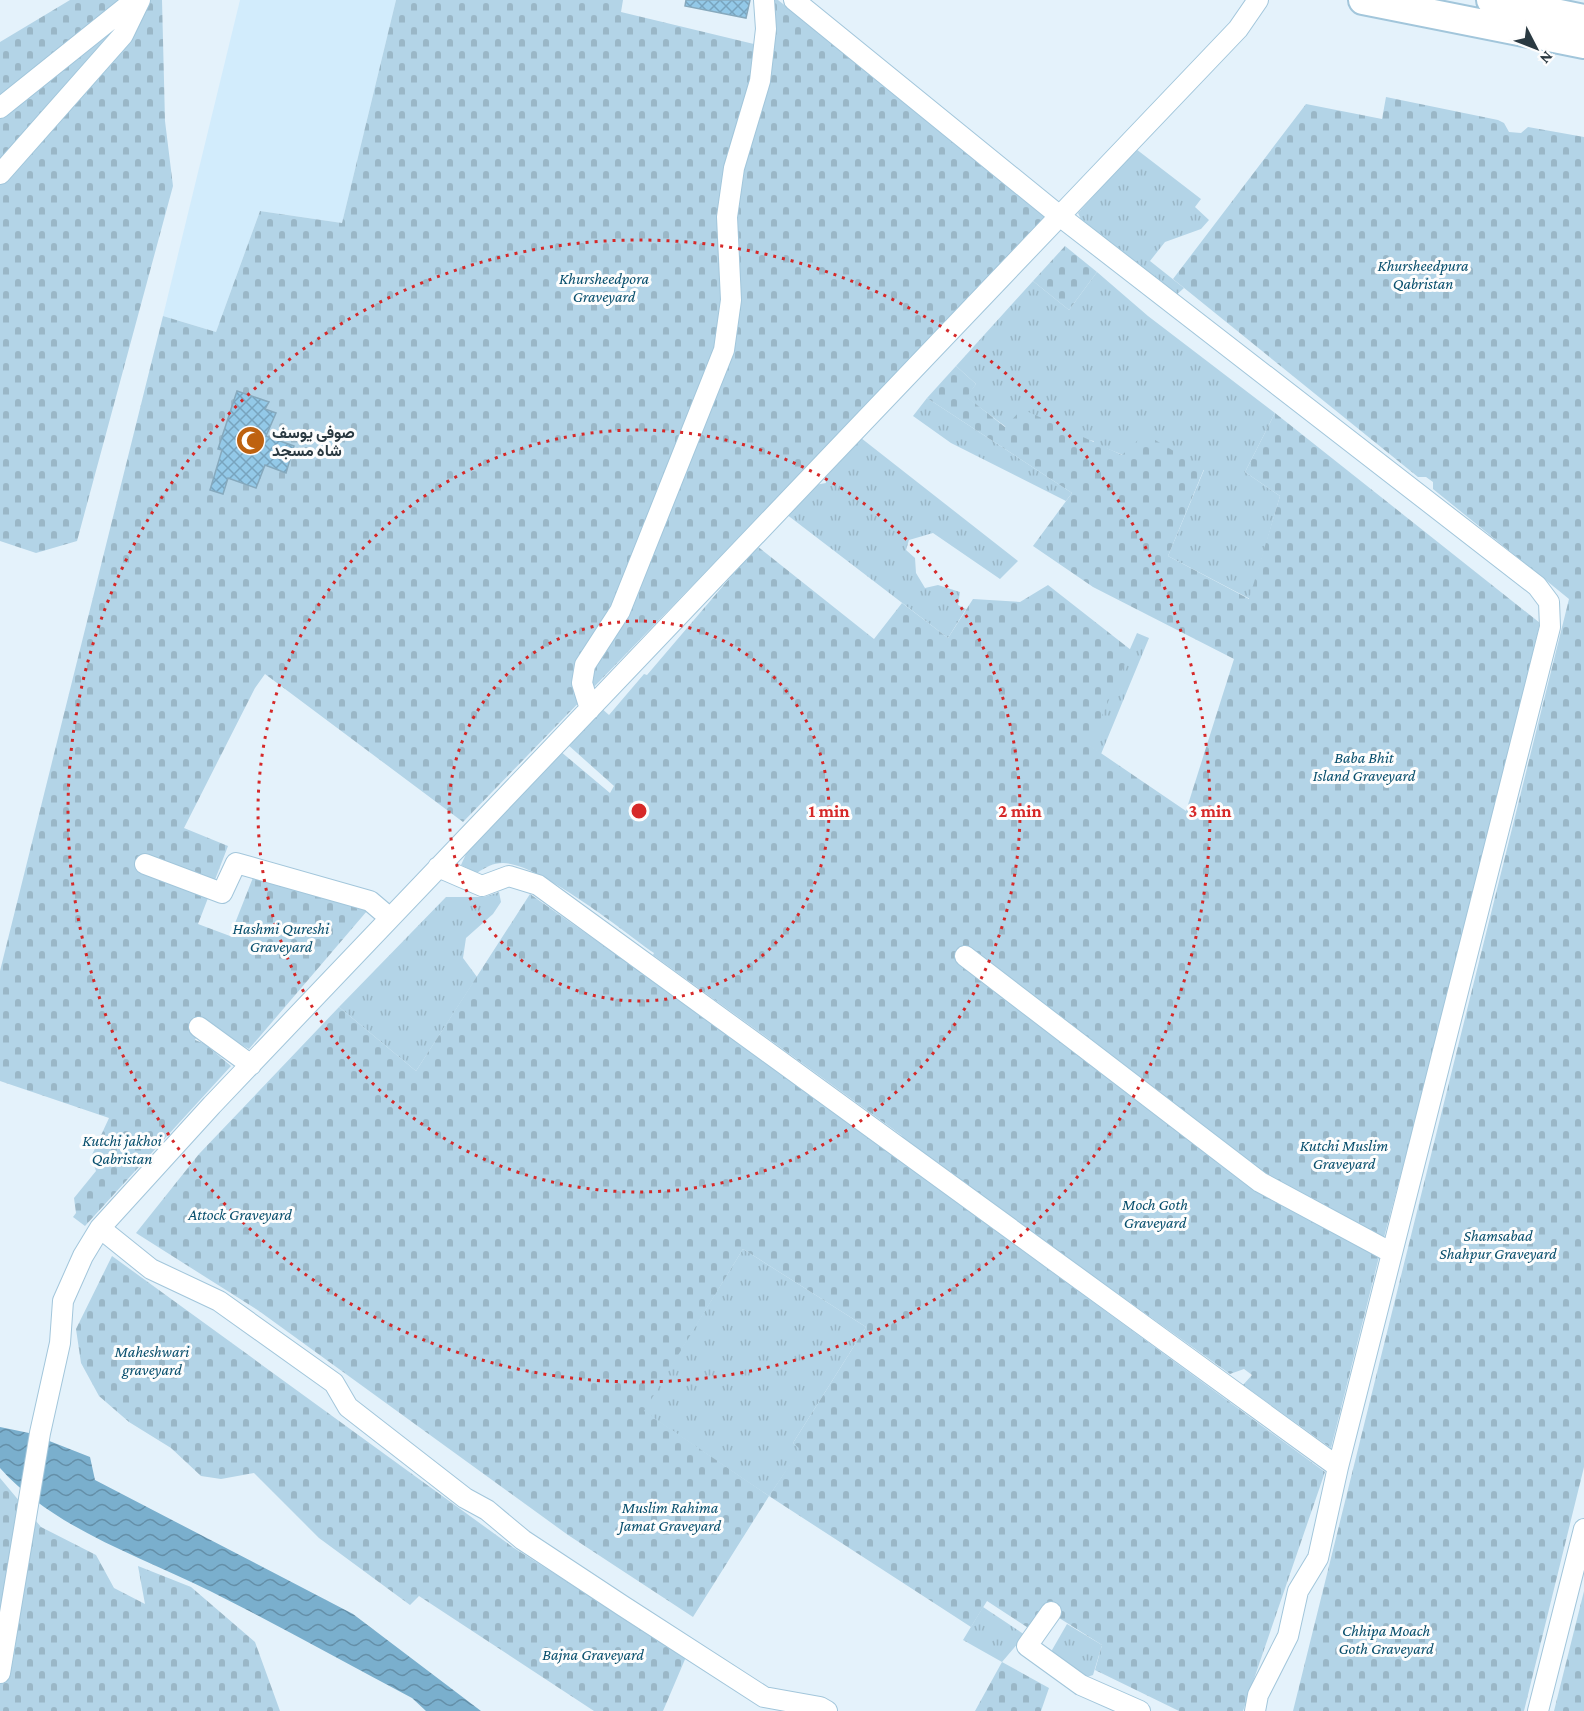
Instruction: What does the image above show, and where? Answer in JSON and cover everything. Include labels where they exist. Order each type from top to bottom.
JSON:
[{"type":"highway","points":[[1364,0],[1584,44]]},
{"type":"highway","points":[[1491,0],[1584,19]]},
{"type":"street","points":[[0,108],[138,0]]},
{"type":"street","points":[[0,174],[123,34],[138,0]]},
{"type":"street","points":[[590,709],[582,683],[585,665],[620,611],[724,350],[731,300],[727,217],[734,168],[760,81],[766,29],[764,0]]},
{"type":"street","points":[[794,0],[1061,217],[1528,579],[1549,602],[1550,627],[1338,1467],[1318,1558],[1298,1592],[1288,1636],[1258,1695],[1255,1711]]},
{"type":"street","points":[[0,1673],[40,1433],[60,1343],[63,1300],[83,1256],[100,1228],[438,867],[1061,217],[1238,29],[1258,0]]},
{"type":"street","points":[[146,864],[222,893],[236,863],[370,901],[390,918]]},
{"type":"street","points":[[438,867],[482,886],[509,876],[538,885],[1338,1467]]},
{"type":"street","points":[[965,956],[1260,1182],[1392,1253]]},
{"type":"street","points":[[199,1027],[251,1065]]},
{"type":"street","points":[[100,1228],[151,1269],[219,1301],[334,1383],[348,1407],[523,1540],[764,1697],[820,1707],[826,1711]]},
{"type":"street","points":[[1538,1711],[1584,1529]]},
{"type":"street","points":[[1051,1612],[1027,1646],[1081,1685],[1140,1711]]},
{"type":"shaded area","points":[[240,0],[396,0],[342,223],[260,211],[216,332],[163,316]]},
{"type":"green space","points":[[70,0],[162,0],[165,121],[173,186],[77,541],[36,553],[0,541],[0,42]]},
{"type":"green space","name":"Khursheedpora Graveyard","points":[[396,0],[623,0],[621,12],[758,45],[770,0],[778,0],[1052,215],[463,822],[265,674],[255,688],[184,828],[228,846],[198,924],[230,936],[254,875],[367,911],[249,1049],[200,1022],[195,1040],[205,1044],[231,1066],[85,1226],[73,1217],[76,1213],[74,1198],[96,1171],[91,1157],[109,1118],[0,1081],[0,971],[163,316],[216,332],[260,211],[342,223]]},
{"type":"green space","points":[[1386,97],[1498,120],[1504,123],[1509,132],[1521,133],[1528,127],[1584,137],[1584,1467],[1524,1711],[1293,1711],[1569,599],[1433,489],[1433,482],[1426,477],[1418,477],[1173,279],[1306,104],[1382,119]]},
{"type":"green space","points":[[1136,149],[1201,199],[1195,207],[1209,220],[1201,229],[1165,242],[1150,261],[1184,288],[1173,298],[1085,228],[1078,213]]},
{"type":"green space","points":[[1065,246],[1097,272],[1069,310],[1033,281]]},
{"type":"green space","points":[[1097,272],[1148,316],[1275,413],[1245,472],[1280,496],[1250,599],[1168,556],[1204,470],[1123,455],[1093,443],[1094,441],[1006,427],[966,397],[976,384],[956,366],[1033,281],[1069,310]]},
{"type":"green space","points":[[956,366],[976,384],[967,397],[1005,427],[1022,409],[1122,455],[1145,434],[1204,469],[1168,556],[1249,599],[1280,496],[1245,472],[1275,413],[1540,623],[1448,998],[1382,1245],[1260,1186],[1380,1253],[1331,1448],[1243,1385],[1252,1375],[1244,1369],[1230,1374],[906,1142],[901,1135],[580,900],[519,866],[496,864],[477,873],[461,865],[470,845],[560,751],[610,793],[614,786],[567,744],[600,707],[609,715],[644,674],[647,675],[757,546],[874,639],[902,603],[948,638],[973,599],[1020,602],[1048,585],[1131,650],[1089,745],[1186,811],[1234,659],[1093,587],[1033,546],[1072,493],[927,398]]},
{"type":"green space","points":[[927,398],[1072,493],[1066,501],[951,443],[913,416]]},
{"type":"green space","points":[[861,438],[1018,561],[1000,579],[933,533],[909,540],[906,550],[915,558],[916,573],[925,588],[938,585],[960,592],[958,605],[966,609],[948,638],[786,514],[815,485],[826,483],[824,474]]},
{"type":"green space","points":[[1137,633],[1149,638],[1101,754],[1088,745]]},
{"type":"green space","points":[[499,892],[501,902],[493,914],[466,938],[463,958],[477,977],[416,1071],[339,1007],[446,897],[484,897]]},
{"type":"green space","points":[[530,894],[685,1003],[1325,1472],[1243,1711],[1179,1711],[1095,1670],[1102,1645],[1056,1616],[1030,1629],[987,1601],[971,1627],[769,1496],[693,1617],[568,1535],[259,1311],[136,1233],[199,1154],[339,1007],[416,1071]],"holes":[[[743,1249],[866,1327],[793,1443],[800,1449],[769,1496],[644,1411]]]},
{"type":"green space","points":[[743,1249],[866,1327],[793,1443],[801,1449],[769,1496],[643,1411]]},
{"type":"green space","points":[[112,1256],[514,1548],[686,1657],[663,1711],[594,1711],[419,1596],[410,1605],[319,1538],[254,1473],[221,1479],[201,1476],[171,1448],[129,1422],[99,1396],[81,1363],[76,1329]]},
{"type":"green space","points":[[0,1478],[41,1527],[96,1555],[114,1588],[145,1604],[138,1566],[191,1587],[255,1642],[280,1711],[0,1711]]},
{"type":"green space","points":[[1584,1591],[1584,1711],[1554,1711]]},
{"type":"green space","points":[[983,1607],[1025,1635],[1002,1662],[963,1640]]},
{"type":"green space","points":[[1067,1624],[1102,1645],[1093,1675],[1084,1678],[1054,1661],[1052,1650]]},
{"type":"green space","points":[[1002,1662],[1049,1688],[1041,1711],[975,1711]]},
{"type":"water","points":[[0,1427],[29,1433],[90,1457],[95,1480],[353,1614],[481,1711],[426,1711],[412,1698],[261,1617],[71,1524],[45,1508],[0,1468]]},
{"type":"building","points":[[686,0],[750,0],[746,18],[685,6]]},
{"type":"building","name":"صوفی یوسف شاہ مسجد","points":[[237,391],[269,402],[265,409],[276,413],[266,436],[294,446],[286,473],[265,465],[256,488],[228,478],[223,494],[210,490],[222,450],[218,449]]},
{"type":"place","name":"صوفی یوسف شاہ مسجد","points":[[251,441]]},
{"type":"park label","name":"Khursheedpura Qabristan","points":[[1423,274]]},
{"type":"park label","name":"Baba Bhit Island Graveyard","points":[[1364,766]]},
{"type":"park label","name":"Hashmi Qureshi Graveyard","points":[[281,937]]},
{"type":"park label","name":"Kutchi jakhoi Qabristan","points":[[122,1149]]},
{"type":"park label","name":"Kutchi Muslim Graveyard","points":[[1344,1154]]},
{"type":"park label","name":"Moch Goth Graveyard","points":[[1155,1213]]},
{"type":"park label","name":"Attock Graveyard","points":[[240,1214]]},
{"type":"park label","name":"Shamsabad Shahpur Graveyard","points":[[1498,1244]]},
{"type":"park label","name":"Maheshwari graveyard","points":[[152,1360]]},
{"type":"park label","name":"Muslim Rahima Jamat Graveyard","points":[[670,1516]]},
{"type":"park label","name":"Chhipa Moach Goth Graveyard","points":[[1386,1639]]},
{"type":"park label","name":"Bajna Graveyard","points":[[593,1654]]}]
